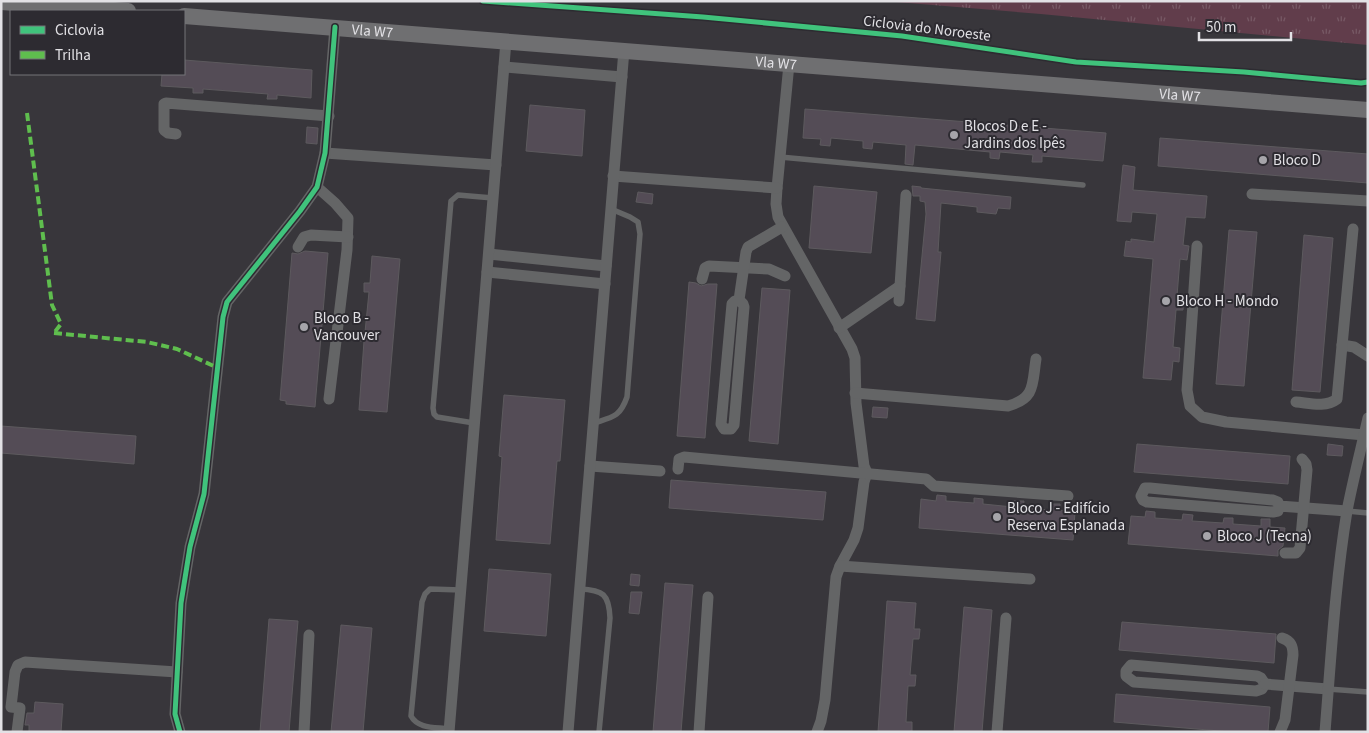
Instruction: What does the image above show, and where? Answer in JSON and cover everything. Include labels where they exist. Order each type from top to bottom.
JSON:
[{"type":"main road","points":[[1,2],[114,10]]},
{"type":"main road","name":"Vla W7","points":[[185,16],[1368,110]]},
{"type":"street","points":[[180,732],[175,714],[181,602],[190,547],[204,494],[221,331],[227,302],[317,187],[325,153],[335,27]]},
{"type":"street","points":[[449,731],[506,41]]},
{"type":"street","points":[[568,732],[624,50]]},
{"type":"street","points":[[789,64],[777,188],[776,204],[778,217],[852,349],[855,393],[864,466],[867,474],[864,482],[858,528],[836,577],[825,700],[821,721],[816,732]]},
{"type":"street","points":[[504,68],[622,76]]},
{"type":"street","points":[[176,134],[168,133],[164,130],[164,104],[166,103],[328,116]]},
{"type":"street","points":[[325,153],[496,165]]},
{"type":"street","points":[[614,176],[777,188]]},
{"type":"street","points":[[317,187],[336,202],[348,218],[348,237],[329,399]]},
{"type":"street","points":[[1252,194],[1368,201]]},
{"type":"street","points":[[899,301],[906,195]]},
{"type":"street","points":[[739,300],[748,248],[782,227]]},
{"type":"street","points":[[1296,402],[1322,404],[1331,403],[1336,399],[1352,229]]},
{"type":"street","points":[[298,247],[304,237],[311,235],[348,237]]},
{"type":"street","points":[[1197,246],[1187,390],[1190,406],[1202,417],[1226,422],[1364,435]]},
{"type":"street","points":[[489,254],[606,266]]},
{"type":"street","points":[[702,279],[705,268],[709,266],[769,269],[780,272],[785,276]]},
{"type":"street","points":[[487,272],[605,284]]},
{"type":"street","points":[[839,328],[900,286]]},
{"type":"street","points":[[734,300],[739,300],[744,304],[744,307],[734,425],[732,429],[724,429],[721,424],[732,304],[734,300]]},
{"type":"street","points":[[1342,345],[1354,347],[1368,356]]},
{"type":"street","points":[[855,393],[1008,406],[1022,402],[1030,391],[1036,359]]},
{"type":"street","points":[[1325,732],[1334,612],[1347,511],[1368,418]]},
{"type":"street","points":[[678,469],[679,459],[684,457],[926,479],[934,486],[1068,496]]},
{"type":"street","points":[[1285,553],[1292,554],[1298,551],[1306,470],[1306,464],[1302,459]]},
{"type":"street","points":[[590,466],[660,471]]},
{"type":"street","points":[[1145,488],[1150,488],[1274,500],[1278,502],[1279,506],[1278,510],[1273,512],[1147,502],[1141,496],[1145,488]]},
{"type":"street","points":[[1279,506],[1347,511]]},
{"type":"street","points":[[840,566],[1030,579]]},
{"type":"street","points":[[699,732],[708,598]]},
{"type":"street","points":[[997,732],[1006,618]]},
{"type":"street","points":[[304,732],[310,635]]},
{"type":"street","points":[[1280,732],[1285,720],[1293,648],[1290,643],[1282,638]]},
{"type":"street","points":[[18,732],[20,708],[11,707],[15,672],[18,664],[25,662],[177,672]]},
{"type":"street","points":[[1265,684],[1262,689],[1256,691],[1134,682],[1126,676],[1128,666],[1131,665],[1257,676],[1265,684],[1328,689]]},
{"type":"lane","points":[[780,157],[1083,184]]},
{"type":"lane","points":[[474,422],[437,417],[434,414],[433,408],[450,201],[458,195],[493,198]]},
{"type":"lane","points":[[594,423],[615,416],[623,409],[627,397],[639,254],[640,234],[638,222],[611,209]]},
{"type":"lane","points":[[1347,511],[1368,513]]},
{"type":"lane","points":[[449,731],[419,725],[414,722],[411,716],[422,602],[425,594],[430,589],[461,590]]},
{"type":"lane","points":[[580,589],[601,593],[607,598],[609,607],[610,618],[599,732]]},
{"type":"lane","points":[[1328,689],[1368,692]]},
{"type":"green space","points":[[884,1],[1368,1],[1368,45],[1041,14]]},
{"type":"building","points":[[185,60],[312,70],[311,98],[277,95],[277,99],[267,99],[268,94],[203,89],[203,93],[193,93],[193,88],[161,86],[162,75],[185,75]]},
{"type":"building","points":[[530,105],[585,110],[582,156],[526,151]]},
{"type":"building","name":"Blocos D e E - Jardins dos Ipês","points":[[805,109],[1106,133],[1103,161],[1042,156],[1042,162],[1032,162],[1033,155],[1000,152],[999,159],[990,158],[990,152],[915,145],[913,165],[905,164],[906,145],[873,142],[872,149],[863,148],[863,141],[831,138],[830,146],[820,145],[821,139],[803,138]]},
{"type":"building","points":[[307,127],[318,128],[317,144],[306,143]]},
{"type":"building","name":"Bloco D","points":[[1160,138],[1368,154],[1368,183],[1158,166]]},
{"type":"building","points":[[1123,165],[1135,167],[1133,190],[1207,196],[1205,218],[1186,217],[1183,245],[1189,246],[1187,260],[1180,259],[1177,296],[1184,297],[1183,310],[1176,310],[1173,347],[1180,348],[1179,362],[1173,361],[1171,380],[1143,378],[1153,259],[1124,256],[1126,241],[1131,242],[1131,239],[1154,242],[1157,214],[1132,212],[1131,222],[1117,221]]},
{"type":"building","points":[[814,186],[877,192],[871,253],[809,248]]},
{"type":"building","points":[[912,186],[1011,197],[1010,209],[998,208],[996,214],[977,212],[977,207],[941,203],[938,252],[941,252],[935,321],[916,319],[926,214],[925,202],[920,201],[920,196],[913,196]]},
{"type":"building","points":[[638,192],[653,194],[652,204],[636,202]]},
{"type":"building","points":[[1229,230],[1257,232],[1244,386],[1216,384]]},
{"type":"building","points":[[1304,235],[1333,238],[1320,392],[1292,390]]},
{"type":"building","name":"Bloco B - Vancouver","points":[[305,251],[328,253],[315,407],[286,404],[286,401],[280,400],[292,253],[298,254]]},
{"type":"building","points":[[372,256],[400,259],[387,412],[359,410],[364,341],[359,341],[360,332],[365,332],[369,292],[364,292],[364,283],[370,283]]},
{"type":"building","points":[[689,282],[701,286],[717,284],[705,438],[677,436]]},
{"type":"building","points":[[762,288],[790,290],[778,444],[749,441]]},
{"type":"building","points":[[504,395],[565,400],[560,461],[557,461],[550,544],[496,540],[502,457],[499,456]]},
{"type":"building","points":[[873,407],[888,408],[887,418],[872,417]]},
{"type":"building","points":[[1,426],[136,436],[134,464],[1,453]]},
{"type":"building","points":[[1137,444],[1290,456],[1288,484],[1134,472]]},
{"type":"building","points":[[1328,444],[1343,446],[1342,456],[1327,455]]},
{"type":"building","points":[[671,480],[826,492],[823,520],[669,508]]},
{"type":"building","name":"Bloco J - Edifício Reserva Esplanada","points":[[937,495],[946,496],[946,501],[974,503],[974,498],[983,499],[983,504],[1013,507],[1014,501],[1024,501],[1023,508],[1050,510],[1051,504],[1060,504],[1060,510],[1075,512],[1073,540],[919,528],[921,499],[936,501]]},
{"type":"building","name":"Bloco J (Tecna)","points":[[1146,511],[1155,512],[1155,518],[1182,520],[1183,514],[1193,515],[1192,521],[1223,523],[1224,518],[1233,518],[1233,524],[1261,526],[1261,519],[1270,519],[1270,527],[1285,528],[1283,546],[1278,550],[1278,556],[1128,544],[1131,516],[1145,517]]},
{"type":"building","points":[[489,569],[551,574],[546,636],[484,631]]},
{"type":"building","points":[[631,574],[640,575],[639,586],[630,585]]},
{"type":"building","points":[[665,583],[693,585],[681,732],[653,732]]},
{"type":"building","points":[[631,592],[642,592],[639,614],[629,613]]},
{"type":"building","points":[[887,601],[916,603],[914,629],[920,629],[919,639],[913,639],[910,675],[916,675],[915,686],[908,686],[906,722],[912,722],[912,732],[878,732]]},
{"type":"building","points":[[964,607],[992,610],[982,732],[954,732]]},
{"type":"building","points":[[269,619],[298,621],[289,732],[260,732]]},
{"type":"building","points":[[1122,622],[1276,634],[1274,663],[1119,650]]},
{"type":"building","points":[[341,625],[372,628],[363,732],[331,732]]},
{"type":"building","points":[[1116,694],[1270,707],[1268,732],[1232,732],[1114,722]]},
{"type":"building","points":[[35,702],[63,704],[61,732],[29,732],[29,725],[25,725],[27,713],[34,713]]},
{"type":"marked path","points":[[27,113],[52,305],[61,324],[54,333]]},
{"type":"marked path","points":[[54,333],[147,342],[177,349],[218,368]]},
{"type":"cycle path","name":"Ciclovia do Noroeste","points":[[483,1],[703,17],[902,36],[1076,62],[1244,72],[1361,83],[1368,82]]},
{"type":"cycle path","points":[[180,732],[175,714],[181,603],[190,547],[204,494],[223,317],[227,302],[317,187],[325,153],[335,27]]},
{"type":"place","name":"Blocos D e E - Jardins dos Ipês","points":[[954,135]]},
{"type":"place","name":"Bloco D","points":[[1263,160]]},
{"type":"place","name":"Bloco H - Mondo","points":[[1166,301]]},
{"type":"place","name":"Bloco B - Vancouver","points":[[304,327]]},
{"type":"place","name":"Bloco J - Edifício Reserva Esplanada","points":[[997,517]]},
{"type":"place","name":"Bloco J (Tecna)","points":[[1207,536]]}]
